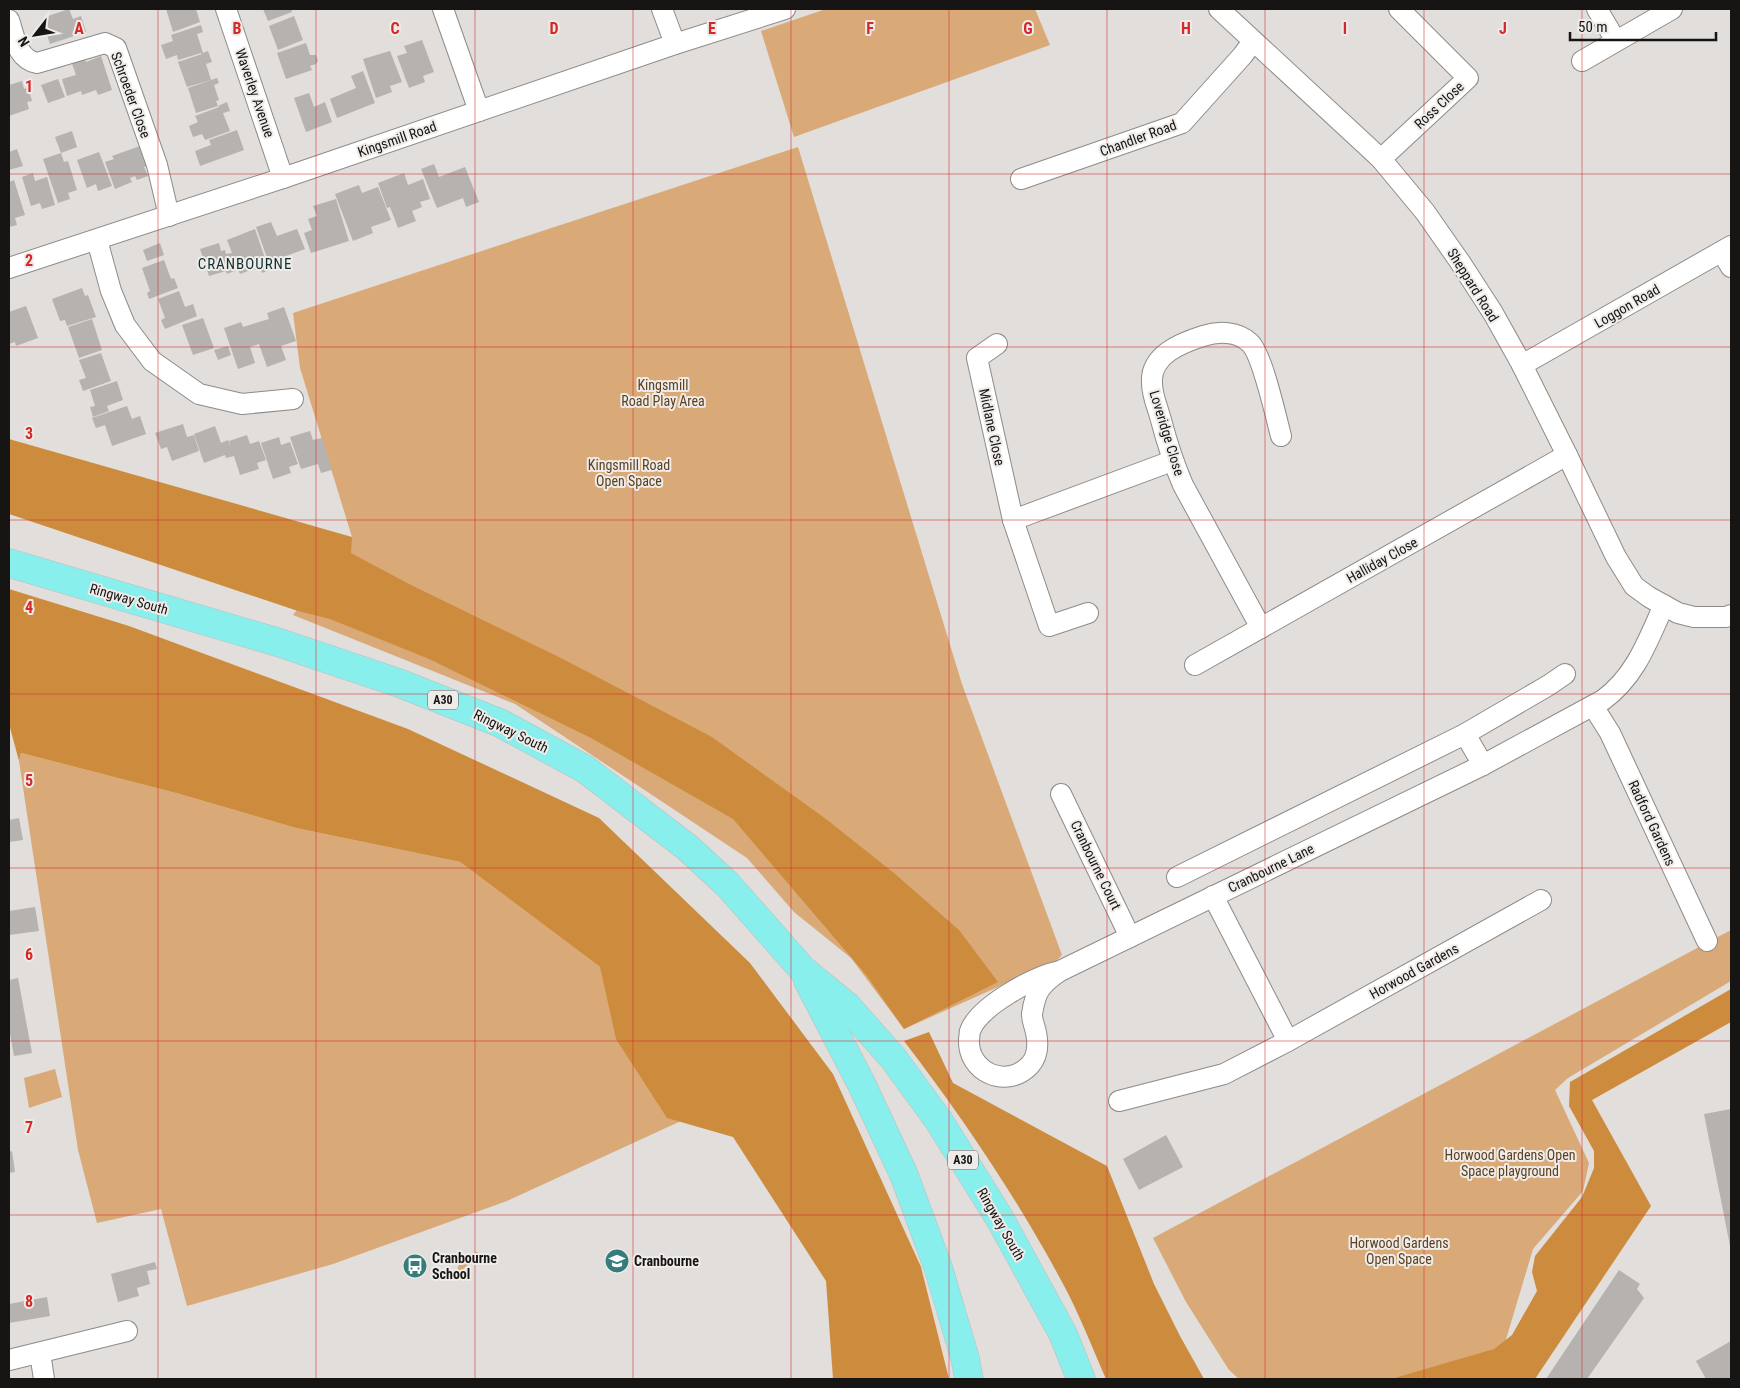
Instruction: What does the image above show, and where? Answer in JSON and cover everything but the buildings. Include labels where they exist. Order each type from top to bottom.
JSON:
[{"type":"main road","name":"Ringway South","points":[[9,563],[277,642],[399,683],[500,723],[585,769],[688,848],[728,885],[803,970],[847,1006],[893,1058],[939,1120],[1000,1219],[1058,1326],[1081,1379]]},
{"type":"main road","name":"Ringway South","points":[[803,970],[862,1085],[904,1175],[938,1267],[965,1358],[969,1379]]},
{"type":"street","name":"Waverley Avenue","points":[[226,9],[283,178]]},
{"type":"street","points":[[443,9],[479,111]]},
{"type":"street","points":[[662,9],[675,44]]},
{"type":"street","name":"Kingsmill Road","points":[[9,268],[283,178],[675,44],[785,9]]},
{"type":"street","name":"Sheppard Road","points":[[1219,9],[1252,41],[1326,106],[1381,159],[1415,200],[1460,262],[1522,365],[1626,575],[1634,586],[1664,605]]},
{"type":"street","name":"Ross Close","points":[[1381,159],[1468,78],[1399,9]]},
{"type":"street","points":[[1597,9],[1616,41]]},
{"type":"street","points":[[1582,61],[1672,9]]},
{"type":"street","name":"Schroeder Close","points":[[9,20],[22,56],[29,62],[37,63],[105,43],[116,48],[157,165],[169,216]]},
{"type":"street","name":"Chandler Road","points":[[1021,179],[1182,123],[1244,55],[1252,41]]},
{"type":"street","points":[[97,240],[111,291],[125,325],[152,361],[199,394],[242,404],[293,399]]},
{"type":"street","name":"Loggon Road","points":[[1522,365],[1728,255]]},
{"type":"street","name":"Loveridge Close","points":[[1261,628],[1183,485],[1172,461],[1154,398],[1153,372],[1164,354],[1171,349],[1205,335],[1218,333],[1244,338],[1251,344],[1259,358],[1281,436]]},
{"type":"street","name":"Midlane Close","points":[[997,344],[977,358],[1013,520],[1049,626],[1088,614]]},
{"type":"street","name":"Halliday Close","points":[[1195,665],[1567,455]]},
{"type":"street","points":[[1013,520],[1172,461]]},
{"type":"street","points":[[1664,605],[1678,613],[1694,617],[1719,618],[1731,615]]},
{"type":"street","name":"Cranbourne Lane","points":[[1060,971],[1047,974],[997,1000],[977,1020],[970,1031],[969,1048],[973,1058],[983,1070],[995,1076],[1009,1077],[1030,1065],[1036,1056],[1038,1043],[1032,1015],[1038,991],[1044,983],[1060,971],[1483,765],[1593,706],[1617,690],[1632,671],[1664,605]]},
{"type":"street","points":[[1176,878],[1465,734],[1549,685],[1564,674]]},
{"type":"street","name":"Radford Gardens","points":[[1593,706],[1610,733],[1707,941]]},
{"type":"street","points":[[1465,734],[1483,765]]},
{"type":"street","name":"Cranbourne Court","points":[[1061,794],[1130,937]]},
{"type":"street","points":[[1213,896],[1288,1041]]},
{"type":"street","name":"Horwood Gardens","points":[[1120,1101],[1224,1074],[1288,1041],[1541,900]]},
{"type":"street","points":[[9,1360],[127,1331]]},
{"type":"street","points":[[40,1352],[44,1379]]},
{"type":"green space","points":[[826,9],[1035,9],[1050,45],[794,137],[761,31]]},
{"type":"green space","name":"Kingsmill Road Open Space","points":[[798,147],[962,684],[1062,955],[1056,961],[904,1029],[851,958],[794,912],[747,858],[515,704],[293,615],[352,537],[300,368],[293,313]]},
{"type":"green space","points":[[21,753],[176,793],[296,828],[460,862],[600,967],[718,1104],[507,1201],[333,1264],[187,1306],[161,1209],[97,1223],[78,1150],[19,761]]},
{"type":"green space","name":"Horwood Gardens Open Space","points":[[1731,930],[1731,981],[1568,1078],[1555,1090],[1589,1163],[1583,1191],[1533,1249],[1504,1346],[1478,1379],[1239,1379],[1229,1370],[1186,1302],[1153,1238]]},
{"type":"green space","points":[[55,1069],[62,1097],[29,1108],[24,1078]]},
{"type":"green space","points":[[476,1252],[487,1256],[480,1265],[474,1261],[464,1268],[460,1278],[458,1273],[459,1265],[464,1259]]},
{"type":"shaded area","points":[[9,439],[352,537],[351,553],[409,584],[563,659],[712,737],[826,819],[894,873],[959,930],[998,982],[904,1029],[867,976],[733,819],[591,738],[429,659],[330,619],[298,611],[9,514]]},
{"type":"shaded area","points":[[9,589],[129,626],[408,729],[599,818],[750,963],[833,1074],[921,1267],[949,1379],[833,1379],[826,1281],[733,1137],[667,1118],[616,1039],[600,967],[460,862],[296,828],[176,793],[21,753],[19,761],[9,724]]},
{"type":"shaded area","points":[[1731,989],[1731,1022],[1592,1100],[1651,1206],[1535,1379],[1391,1379],[1494,1349],[1512,1335],[1537,1291],[1532,1272],[1535,1256],[1582,1197],[1594,1168],[1594,1151],[1569,1106],[1570,1082]]},
{"type":"shaded area","points":[[929,1032],[953,1083],[1107,1166],[1154,1284],[1204,1379],[1106,1379],[1080,1318],[1027,1220],[968,1129],[904,1041]]},
{"type":"place","name":"Cranbourne","points":[[617,1261]]},
{"type":"place","name":"Cranbourne School","points":[[415,1266]]},
{"type":"district","name":"CRANBOURNE","points":[[245,264]]},
{"type":"park label","name":"Kingsmill Road Play Area","points":[[663,394]]},
{"type":"park label","name":"Horwood Gardens Open Space playground","points":[[1510,1164]]}]
